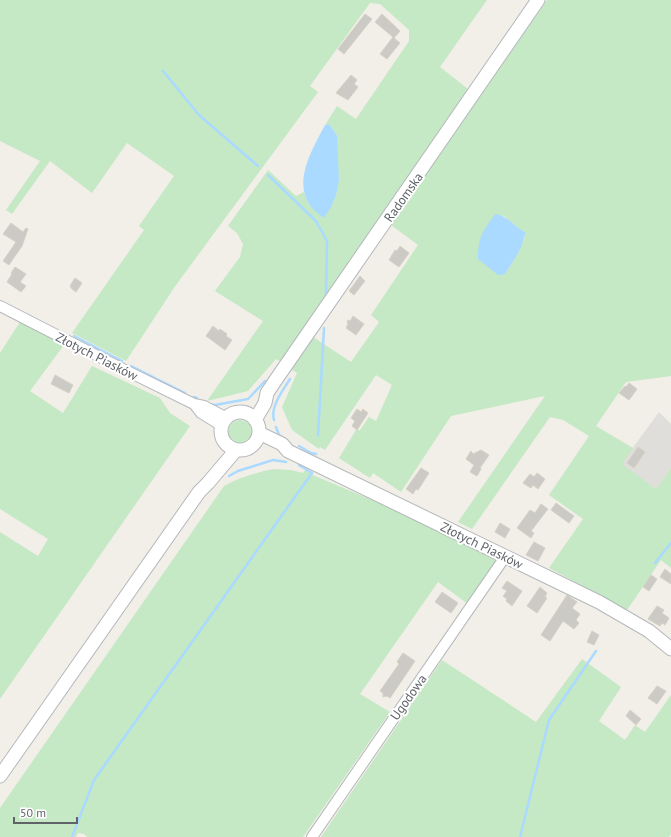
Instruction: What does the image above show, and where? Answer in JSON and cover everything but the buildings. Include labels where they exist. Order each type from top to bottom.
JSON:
[{"type":"street","name":"Radomska","points":[[250,416],[260,398],[267,393],[538,0]]},
{"type":"street","name":"Złotych Piasków","points":[[0,306],[194,404],[201,413],[224,422]]},
{"type":"street","points":[[236,413],[250,416],[259,428],[257,438],[248,449],[243,450],[231,447],[221,436],[224,422],[236,413]]},
{"type":"street","name":"Złotych Piasków","points":[[257,438],[282,444],[288,451],[599,602],[649,631],[671,648]]},
{"type":"street","points":[[0,776],[199,492],[208,483],[231,447]]},
{"type":"street","name":"Ugodowa","points":[[312,837],[505,557]]},
{"type":"shaded area","points":[[659,412],[671,424],[671,468],[656,489],[621,464]]},
{"type":"green space","points":[[0,0],[487,0],[440,67],[468,89],[282,362],[276,359],[248,391],[207,401],[263,321],[215,291],[240,257],[243,244],[237,233],[228,226],[268,170],[296,196],[304,192],[309,205],[337,147],[337,135],[329,124],[325,125],[337,106],[356,119],[409,41],[409,30],[380,4],[370,3],[310,86],[318,92],[176,285],[126,361],[72,333],[144,230],[139,226],[174,176],[127,143],[92,193],[50,161],[12,214],[6,210],[40,161],[0,141]]},
{"type":"green space","points":[[547,0],[671,0],[671,376],[626,382],[596,426],[633,448],[622,464],[656,489],[671,468],[671,568],[661,560],[627,610],[549,568],[583,519],[549,495],[589,436],[563,420],[550,417],[472,529],[458,522],[545,396],[451,416],[401,492],[373,473],[370,478],[339,458],[356,430],[360,430],[369,417],[376,421],[392,385],[376,375],[325,450],[320,447],[319,449],[292,430],[282,407],[297,373],[291,369],[313,337],[351,362],[379,322],[371,315],[418,245],[391,225]],"holes":[[[503,215],[525,238],[505,274]]]},
{"type":"green space","points":[[20,322],[64,345],[30,391],[63,413],[92,366],[160,398],[170,413],[190,426],[0,699],[0,532],[38,556],[48,539],[0,509],[0,353]]},
{"type":"green space","points":[[240,420],[248,424],[252,432],[248,440],[240,444],[232,440],[228,432],[232,424]]},
{"type":"green space","points":[[273,469],[291,470],[303,473],[305,470],[315,476],[384,505],[494,556],[496,562],[468,604],[438,582],[360,694],[390,712],[303,837],[87,837],[84,834],[78,833],[76,837],[0,837],[0,808],[224,486],[242,478]]},
{"type":"green space","points":[[582,659],[621,687],[599,721],[625,740],[635,725],[645,732],[671,695],[671,835],[669,837],[321,837],[442,660],[536,722]]},
{"type":"water","points":[[329,124],[337,135],[339,180],[336,195],[324,218],[312,208],[306,198],[303,186],[304,174],[313,149],[325,125]]},
{"type":"water","points":[[495,214],[504,217],[525,232],[521,248],[511,265],[505,274],[498,275],[478,259],[480,240],[487,225]]},
{"type":"waterway","points":[[163,71],[199,115],[258,166]]},
{"type":"waterway","points":[[268,175],[316,221],[327,241],[326,297]]},
{"type":"waterway","points":[[318,435],[324,328]]},
{"type":"waterway","points":[[74,336],[122,361]]},
{"type":"waterway","points":[[131,366],[185,393]]},
{"type":"waterway","points":[[274,420],[273,415],[275,404],[290,379]]},
{"type":"waterway","points":[[209,404],[215,405],[248,399],[265,381]]},
{"type":"waterway","points":[[276,427],[279,435],[285,439]]},
{"type":"waterway","points":[[299,446],[311,453],[316,454]]},
{"type":"waterway","points":[[229,476],[238,471],[273,460],[286,462]]},
{"type":"waterway","points":[[72,837],[94,780],[312,473],[299,465]]},
{"type":"waterway","points":[[655,563],[671,543]]},
{"type":"waterway","points":[[520,837],[549,720],[596,651]]}]
